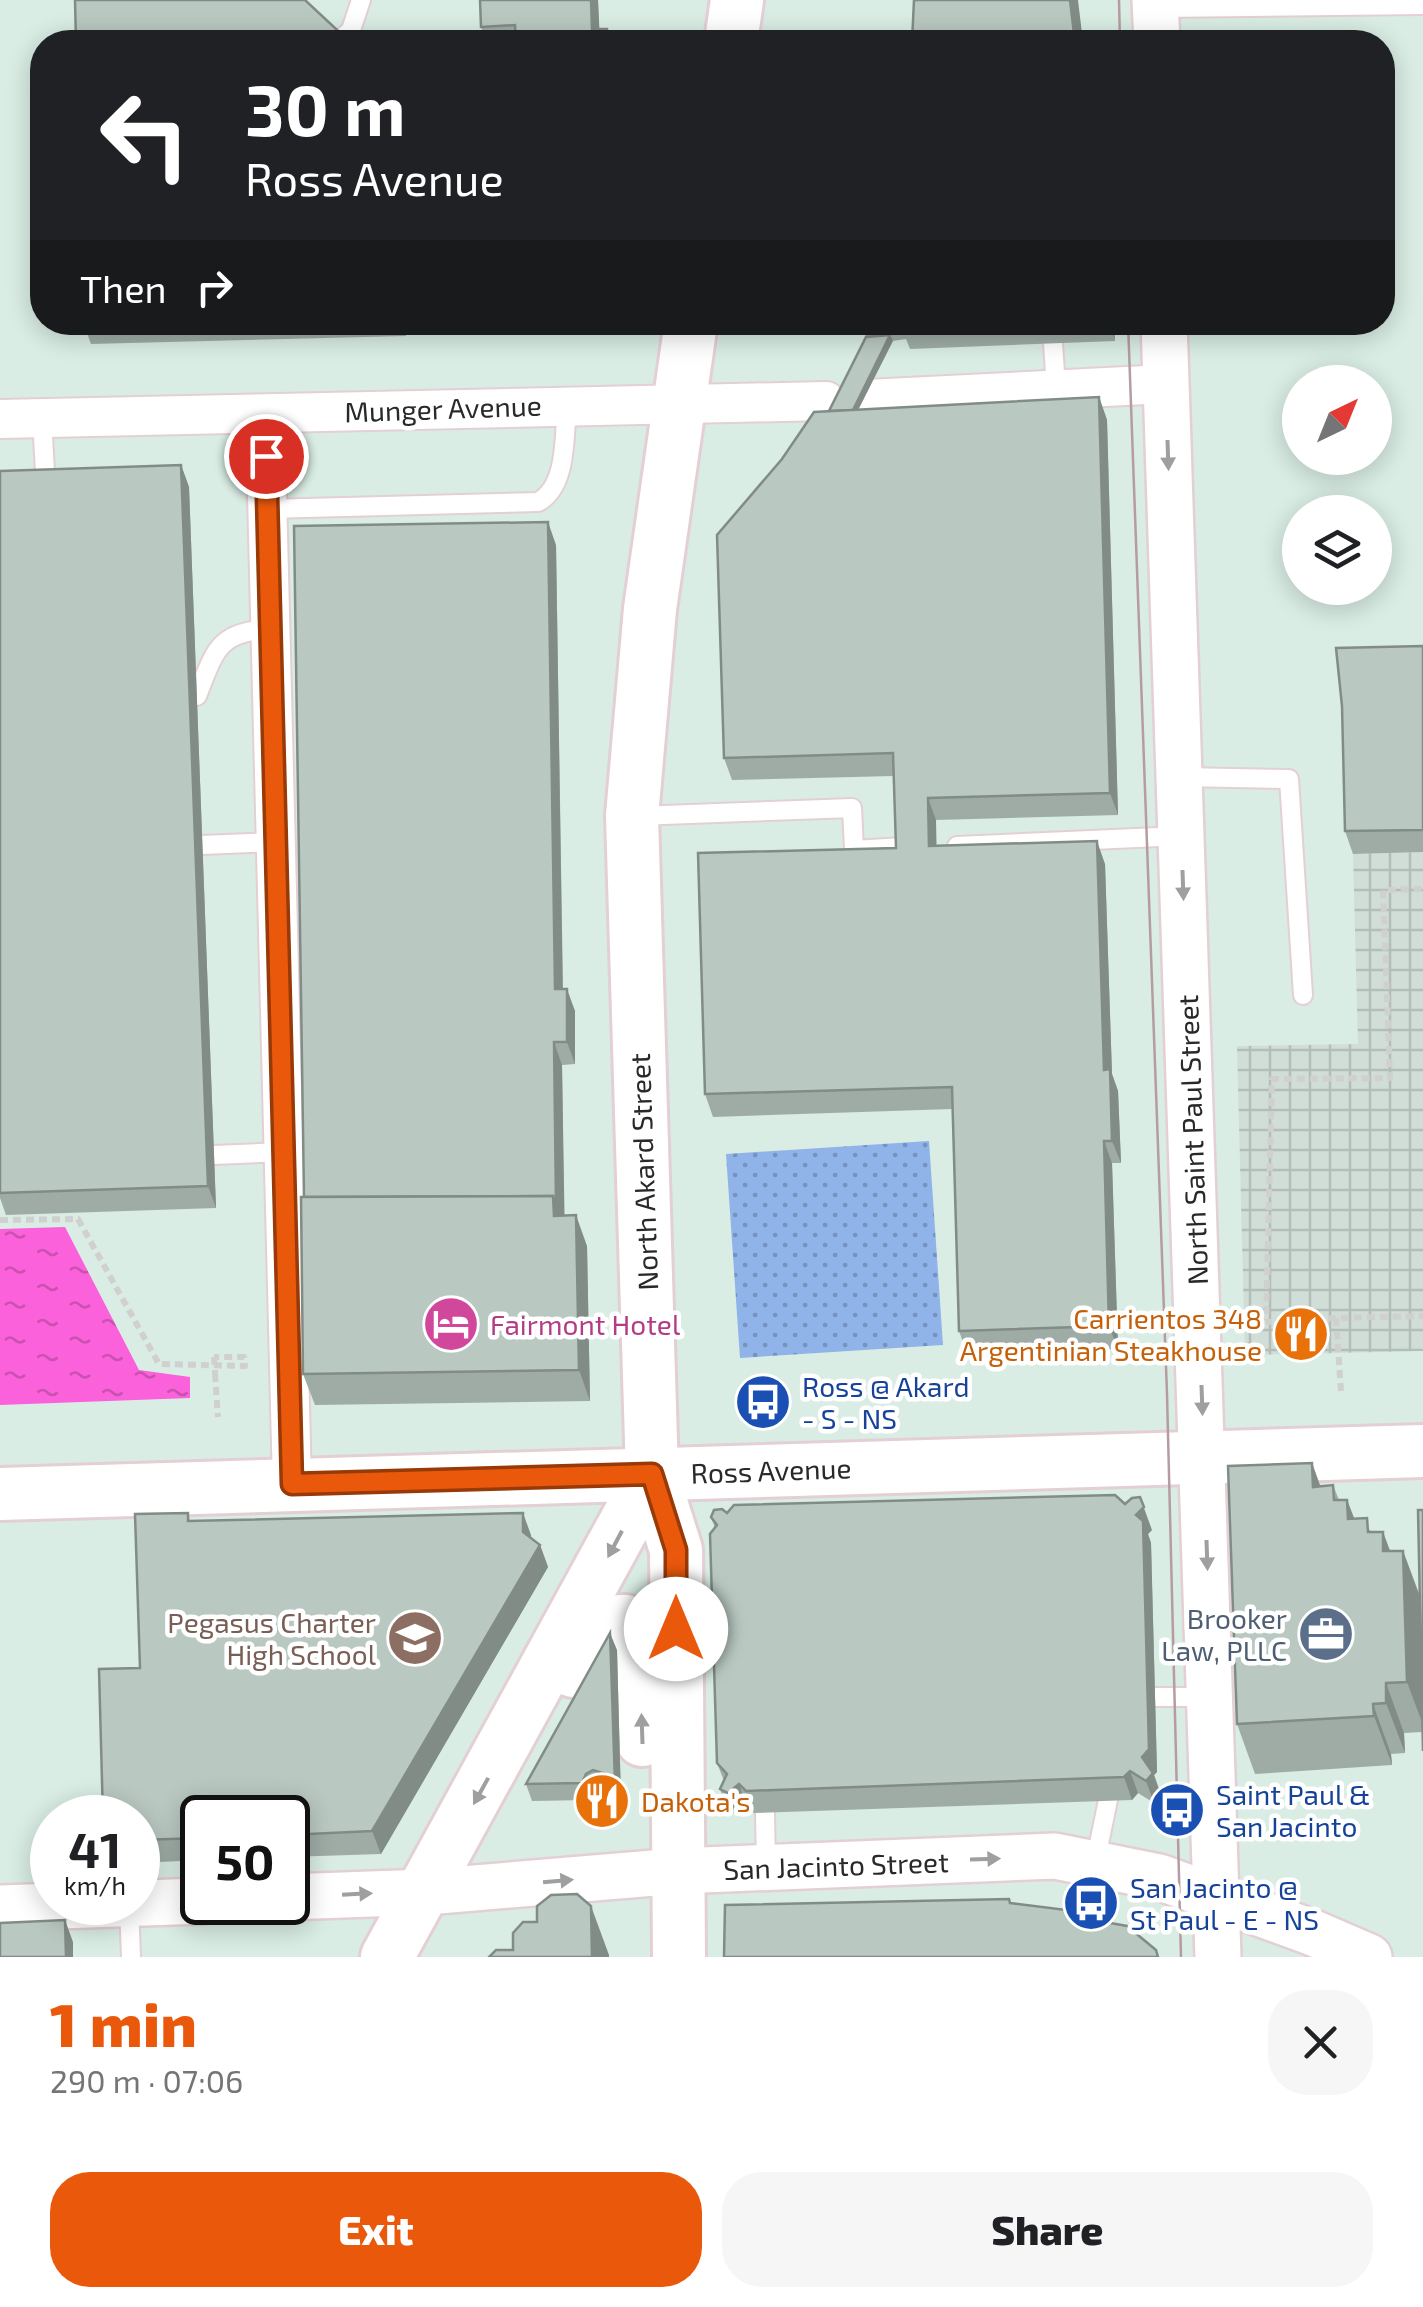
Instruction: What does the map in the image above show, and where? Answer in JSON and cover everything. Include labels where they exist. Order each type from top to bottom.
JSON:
[{"type":"main road","points":[[733,30],[737,0]]},
{"type":"main road","name":"North Akard Street","points":[[652,1474],[632,816],[650,608],[689,335]]},
{"type":"main road","name":"Ross Avenue","points":[[0,1494],[1423,1451]]},
{"type":"main road","points":[[652,1474],[676,1550],[685,1708],[678,1860],[679,1957]]},
{"type":"main road","points":[[388,1957],[652,1474]]},
{"type":"main road","points":[[514,1730],[548,1712],[604,1622],[625,1622],[636,1636],[640,1667],[644,1807],[678,1860]]},
{"type":"street","name":"North Saint Paul Street","points":[[1164,335],[1218,1957]]},
{"type":"street","points":[[867,406],[1070,396],[1166,384]]},
{"type":"street","name":"Munger Avenue","points":[[0,419],[826,401]]},
{"type":"street","points":[[264,415],[292,1484]]},
{"type":"street","name":"San Jacinto Street","points":[[310,1896],[426,1892],[678,1860],[766,1868],[1055,1856],[1159,1878],[1369,1957]]},
{"type":"street","points":[[0,1908],[30,1907]]},
{"type":"lane","points":[[351,30],[362,0]]},
{"type":"lane","points":[[1156,17],[1423,5]]},
{"type":"lane","points":[[1053,343],[1070,396]]},
{"type":"lane","points":[[267,509],[538,502],[556,484],[567,404]]},
{"type":"lane","points":[[42,418],[46,492]]},
{"type":"lane","points":[[197,696],[212,658],[224,641],[240,630],[270,629]]},
{"type":"lane","points":[[1179,777],[1289,779],[1303,995]]},
{"type":"lane","points":[[632,816],[852,808],[854,850],[903,847]]},
{"type":"lane","points":[[936,847],[1181,836]]},
{"type":"lane","points":[[202,845],[276,842]]},
{"type":"lane","points":[[214,1155],[284,1152]]},
{"type":"lane","points":[[1155,1697],[1211,1696]]},
{"type":"lane","points":[[1095,1863],[1108,1800]]},
{"type":"lane","points":[[765,1813],[766,1868]]},
{"type":"lane","points":[[130,1925],[132,1957]]},
{"type":"path","points":[[1423,889],[1384,890],[1390,1078],[1272,1079],[1266,1322],[1423,1316]]},
{"type":"path","points":[[0,1220],[78,1219],[159,1364],[174,1369],[244,1366],[244,1357],[214,1357],[215,1374],[218,1417]]},
{"type":"path","points":[[1336,1318],[1341,1391]]},
{"type":"shaded area","points":[[1423,852],[1423,1351],[1245,1355],[1237,1046],[1358,1044],[1353,854]]},
{"type":"shaded area","points":[[929,1141],[943,1345],[740,1358],[726,1154]]},
{"type":"water","points":[[65,1227],[139,1370],[190,1377],[190,1398],[0,1405],[0,1229]]},
{"type":"building","points":[[75,0],[305,0],[337,30],[76,30]]},
{"type":"building","points":[[480,0],[591,0],[592,29],[607,30],[515,30],[515,25],[481,27]]},
{"type":"building","points":[[914,0],[1070,0],[1074,30],[913,30]]},
{"type":"building","points":[[890,335],[853,410],[829,411],[866,337]]},
{"type":"building","points":[[1099,397],[1110,793],[928,798],[929,846],[1097,841],[1104,1070],[1110,1069],[1112,1141],[1104,1141],[1109,1326],[959,1331],[952,1087],[705,1094],[698,853],[896,848],[893,753],[724,758],[717,535],[782,459],[814,412]]},
{"type":"building","points":[[181,465],[208,1186],[0,1193],[0,471]]},
{"type":"building","points":[[548,522],[555,989],[567,989],[567,1042],[554,1042],[556,1204],[553,1196],[304,1197],[294,526]]},
{"type":"building","points":[[1423,646],[1423,830],[1345,831],[1342,706],[1336,648]]},
{"type":"building","name":"Fairmont Hotel","points":[[553,1196],[554,1216],[576,1215],[579,1370],[303,1374],[301,1197]]},
{"type":"building","points":[[1312,1463],[1313,1487],[1333,1485],[1334,1500],[1347,1500],[1348,1519],[1367,1518],[1368,1532],[1383,1532],[1383,1551],[1403,1551],[1407,1682],[1386,1683],[1386,1703],[1373,1704],[1374,1716],[1237,1724],[1228,1466]]},
{"type":"building","points":[[1115,1495],[1125,1504],[1140,1497],[1144,1507],[1136,1515],[1143,1521],[1149,1749],[1142,1757],[1153,1773],[1146,1781],[1130,1771],[1124,1777],[746,1791],[739,1784],[728,1793],[720,1789],[727,1774],[717,1763],[710,1534],[717,1525],[711,1517],[714,1510],[727,1513],[734,1505]]},
{"type":"building","points":[[1418,1510],[1423,1510],[1423,1751]]},
{"type":"building","points":[[188,1513],[188,1521],[523,1513],[523,1532],[540,1545],[372,1831],[310,1834],[310,1795],[180,1795],[180,1839],[160,1839],[160,1795],[102,1795],[99,1669],[140,1668],[135,1514]]},
{"type":"building","points":[[610,1633],[615,1782],[593,1770],[582,1783],[526,1784]]},
{"type":"building","points":[[598,1776],[607,1780],[611,1789],[607,1798],[598,1802],[589,1798],[585,1789],[589,1780]]},
{"type":"building","points":[[577,1894],[591,1906],[592,1957],[489,1957],[496,1950],[513,1950],[513,1933],[523,1922],[537,1922],[537,1906],[551,1895]]},
{"type":"building","points":[[1009,1899],[1010,1903],[1099,1914],[1099,1921],[1127,1926],[1156,1950],[1158,1957],[724,1957],[725,1905]]},
{"type":"building","points":[[0,1923],[65,1925],[66,1957],[0,1957]]},
{"type":"tram line","points":[[1119,0],[1120,30]]},
{"type":"tram line","points":[[1128,335],[1167,1394],[1181,1957]]},
{"type":"place","name":"Fairmont Hotel","points":[[451,1324]]},
{"type":"place","name":"Carrientos 348 Argentinian Steakhouse","points":[[1301,1334]]},
{"type":"place","name":"Ross @ Akard - S - NS","points":[[763,1402]]},
{"type":"place","name":"Brooker Law, PLLC","points":[[1326,1634]]},
{"type":"place","name":"Pegasus Charter High School","points":[[415,1638]]},
{"type":"place","name":"Dakota's","points":[[602,1801]]},
{"type":"place","name":"Saint Paul & San Jacinto","points":[[1177,1810]]},
{"type":"place","name":"San Jacinto @ St Paul - E - NS","points":[[1091,1903]]},
{"type":"route","points":[[266,456],[292,1484],[652,1474],[676,1550],[676,1629]]}]
